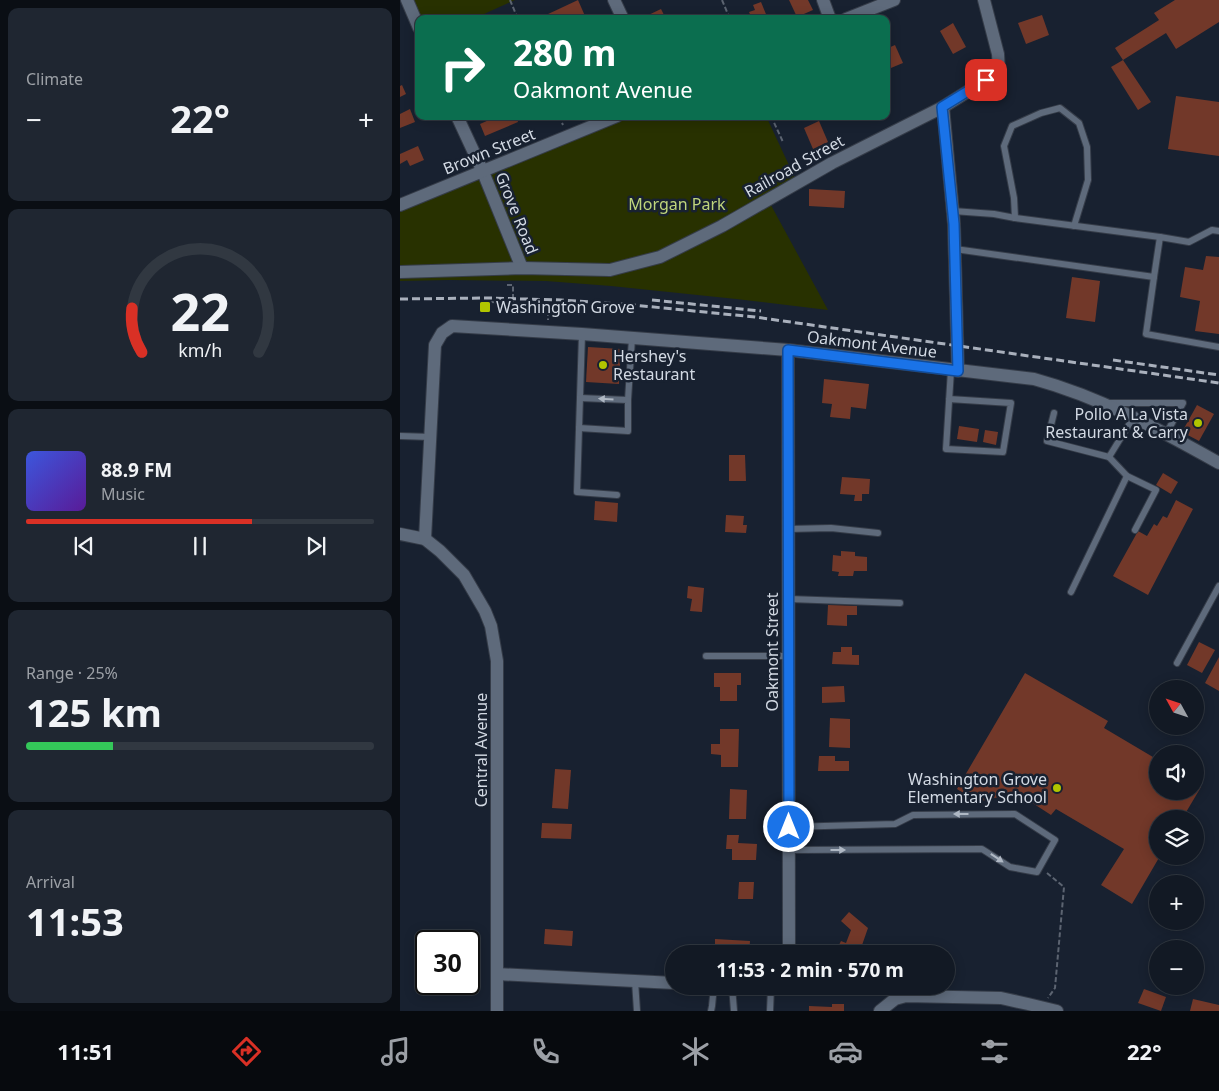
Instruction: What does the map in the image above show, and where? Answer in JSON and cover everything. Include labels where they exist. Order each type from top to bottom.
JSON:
[{"type":"street","points":[[407,0],[415,19]]},
{"type":"street","points":[[614,0],[621,15]]},
{"type":"street","points":[[823,0],[829,15]]},
{"type":"street","points":[[856,15],[894,0]]},
{"type":"street","name":"Railroad Street","points":[[400,272],[522,268],[610,270],[660,257],[722,226],[832,163],[942,107],[999,72],[998,54],[984,0]]},
{"type":"street","points":[[942,107],[955,249],[954,370]]},
{"type":"street","name":"Grove Road","points":[[459,120],[483,172],[522,268]]},
{"type":"street","name":"Brown Street","points":[[400,205],[607,120]]},
{"type":"street","name":"Oakmont Avenue","points":[[425,539],[435,345],[442,333],[452,326],[788,350],[1034,379],[1104,403],[1219,463]]},
{"type":"street","name":"Oakmont Street","points":[[788,350],[789,945]]},
{"type":"street","name":"Central Avenue","points":[[400,534],[425,539],[464,575],[477,595],[491,626],[497,660],[497,1011]]},
{"type":"street","points":[[497,974],[665,983]]},
{"type":"street","points":[[880,1011],[895,999],[906,996],[1001,998],[1028,1007],[1051,1009]]},
{"type":"lane","points":[[1015,218],[1014,198],[1004,146],[1012,126],[1041,113],[1060,108],[1079,123],[1087,147],[1088,180],[1074,226]]},
{"type":"lane","points":[[953,211],[994,214],[1189,242],[1212,230],[1219,231]]},
{"type":"lane","points":[[1160,237],[1146,334],[1219,347]]},
{"type":"lane","points":[[955,249],[1154,277]]},
{"type":"lane","points":[[582,334],[577,492],[617,496]]},
{"type":"lane","points":[[579,428],[628,430],[632,338]]},
{"type":"lane","points":[[949,399],[1011,403],[1003,452],[946,448],[949,399],[954,370]]},
{"type":"lane","points":[[580,398],[628,400]]},
{"type":"lane","points":[[1104,403],[1183,403],[1166,434]]},
{"type":"lane","points":[[1054,413],[1047,441],[1109,457],[1128,476],[1156,490],[1135,530]]},
{"type":"lane","points":[[1109,457],[1133,418]]},
{"type":"lane","points":[[400,436],[431,438]]},
{"type":"lane","points":[[1071,592],[1128,476]]},
{"type":"lane","points":[[788,529],[831,528],[878,533]]},
{"type":"lane","points":[[1177,663],[1219,586]]},
{"type":"lane","points":[[788,599],[900,603]]},
{"type":"lane","points":[[706,656],[789,656]]},
{"type":"lane","points":[[789,827],[895,824],[913,815],[1015,814],[1055,840],[1037,872],[1010,867],[982,849],[789,850]]},
{"type":"lane","points":[[635,981],[637,1011]]},
{"type":"lane","points":[[710,1011],[713,995]]},
{"type":"lane","points":[[733,995],[734,1011]]},
{"type":"lane","points":[[770,1011],[771,995]]},
{"type":"path","points":[[510,0],[516,15]]},
{"type":"path","points":[[722,0],[728,15]]},
{"type":"path","points":[[774,120],[783,142]]},
{"type":"path","points":[[507,285],[513,285],[513,304]]},
{"type":"path","points":[[491,302],[540,305],[548,309]]},
{"type":"path","points":[[1040,867],[1064,887],[1055,988],[1044,1002],[1051,1009]]},
{"type":"green space","points":[[408,0],[515,0],[482,15],[417,15]]},
{"type":"green space","name":"Morgan Park","points":[[614,120],[768,120],[795,178],[766,196],[828,310],[611,286],[546,281],[400,281],[400,208]]},
{"type":"building","points":[[578,0],[585,15],[546,15]]},
{"type":"building","points":[[789,0],[808,0],[813,10],[802,15],[796,15]]},
{"type":"building","points":[[1175,0],[1219,0],[1219,22],[1176,49],[1166,33],[1123,60],[1115,48],[1159,20],[1154,13]]},
{"type":"building","points":[[761,2],[766,15],[750,15],[749,12],[755,10],[753,5]]},
{"type":"building","points":[[661,9],[664,15],[648,15]]},
{"type":"building","points":[[1042,15],[1049,35],[1026,44],[1018,23]]},
{"type":"building","points":[[953,23],[966,47],[953,54],[940,31]]},
{"type":"building","points":[[895,45],[903,63],[890,68],[890,47]]},
{"type":"building","points":[[1123,60],[1151,102],[1138,110],[1111,67]]},
{"type":"building","points":[[402,85],[406,94],[400,97],[400,86]]},
{"type":"building","points":[[1176,96],[1219,102],[1219,156],[1168,149]]},
{"type":"building","points":[[410,109],[415,122],[400,128],[400,114]]},
{"type":"building","points":[[489,120],[517,120],[518,122],[485,136],[480,124]]},
{"type":"building","points":[[819,121],[828,142],[813,149],[804,128]]},
{"type":"building","points":[[418,146],[424,160],[410,166],[407,160],[400,164],[400,154]]},
{"type":"building","points":[[809,189],[845,191],[844,208],[809,206]]},
{"type":"building","points":[[1206,256],[1219,257],[1219,334],[1195,331],[1200,301],[1180,297],[1185,267],[1203,270]]},
{"type":"building","points":[[1072,277],[1100,281],[1095,322],[1066,318]]},
{"type":"building","name":"Hershey's Restaurant","points":[[588,347],[621,349],[619,384],[586,382]]},
{"type":"building","points":[[824,379],[869,384],[866,409],[851,407],[850,419],[830,417],[832,404],[822,403]]},
{"type":"building","name":"Pollo A La Vista Restaurant & Carry","points":[[1197,405],[1214,414],[1199,441],[1182,432]]},
{"type":"building","points":[[959,426],[979,429],[977,442],[957,439]]},
{"type":"building","points":[[985,430],[998,432],[996,445],[983,442]]},
{"type":"building","points":[[729,455],[745,455],[746,481],[729,481]]},
{"type":"building","points":[[1163,473],[1178,482],[1171,494],[1156,485]]},
{"type":"building","points":[[842,477],[870,479],[869,494],[862,494],[862,501],[854,501],[855,495],[840,494]]},
{"type":"building","points":[[1176,500],[1193,509],[1148,595],[1113,576],[1138,531],[1147,536],[1154,524],[1157,526],[1163,516],[1167,518]]},
{"type":"building","points":[[595,501],[618,503],[617,522],[594,520]]},
{"type":"building","points":[[726,515],[744,516],[743,525],[747,525],[746,533],[725,532]]},
{"type":"building","points":[[841,551],[855,552],[855,556],[867,557],[867,571],[854,571],[853,576],[838,576],[839,572],[832,571],[833,555],[841,556]]},
{"type":"building","points":[[688,586],[704,588],[702,612],[690,611],[692,599],[687,598]]},
{"type":"building","points":[[828,605],[857,606],[857,615],[847,615],[847,626],[827,625]]},
{"type":"building","points":[[1199,642],[1215,650],[1202,673],[1187,665]]},
{"type":"building","points":[[841,647],[852,647],[852,655],[859,655],[859,665],[832,664],[833,652],[841,652]]},
{"type":"building","points":[[1219,657],[1219,691],[1205,683]]},
{"type":"building","points":[[714,673],[741,673],[741,685],[737,685],[737,701],[720,701],[720,687],[714,687]]},
{"type":"building","name":"Washington Grove Elementary School","points":[[1025,673],[1108,721],[1104,728],[1149,755],[1149,800],[1193,800],[1187,810],[1149,810],[1149,865],[1155,865],[1132,904],[1101,885],[1124,849],[1056,809],[1051,815],[1017,793],[977,802],[957,789]]},
{"type":"building","points":[[844,686],[845,702],[822,703],[822,687]]},
{"type":"building","points":[[830,718],[850,719],[850,748],[829,747]]},
{"type":"building","points":[[720,729],[739,729],[738,767],[721,767],[721,755],[711,754],[711,744],[720,744]]},
{"type":"building","points":[[819,756],[835,756],[835,761],[849,761],[849,771],[818,771]]},
{"type":"building","points":[[555,769],[571,770],[568,809],[552,808]]},
{"type":"building","points":[[730,789],[747,790],[746,819],[729,819]]},
{"type":"building","points":[[542,823],[572,824],[571,839],[541,838]]},
{"type":"building","points":[[727,835],[739,835],[738,843],[757,844],[756,860],[732,860],[732,849],[726,849]]},
{"type":"building","points":[[739,882],[754,882],[753,899],[738,899]]},
{"type":"building","points":[[849,912],[868,928],[862,945],[839,945],[841,941],[846,943],[851,930],[841,921]]},
{"type":"building","points":[[545,929],[573,931],[572,946],[544,944]]},
{"type":"building","points":[[715,939],[750,941],[750,945],[715,945]]},
{"type":"building","points":[[1144,989],[1149,991],[1149,995],[1166,997],[1161,1011],[1138,1003]]},
{"type":"building","points":[[1193,999],[1219,1005],[1219,1011],[1190,1011]]},
{"type":"building","points":[[832,1004],[844,1004],[844,1011],[809,1011],[809,1006],[832,1007]]},
{"type":"railway","points":[[400,299],[488,298],[561,300],[755,317],[1219,383]]},
{"type":"railway","points":[[652,300],[761,311]]},
{"type":"railway","points":[[1113,360],[1219,375]]},
{"type":"place","name":"Washington Grove","points":[[485,307]]},
{"type":"place","name":"Hershey's Restaurant","points":[[603,365]]},
{"type":"place","name":"Pollo A La Vista Restaurant & Carry","points":[[1198,423]]},
{"type":"place","name":"Washington Grove Elementary School","points":[[1057,788]]},
{"type":"route","points":[[789,827],[788,350],[958,371],[954,224],[942,107],[986,80]]}]
